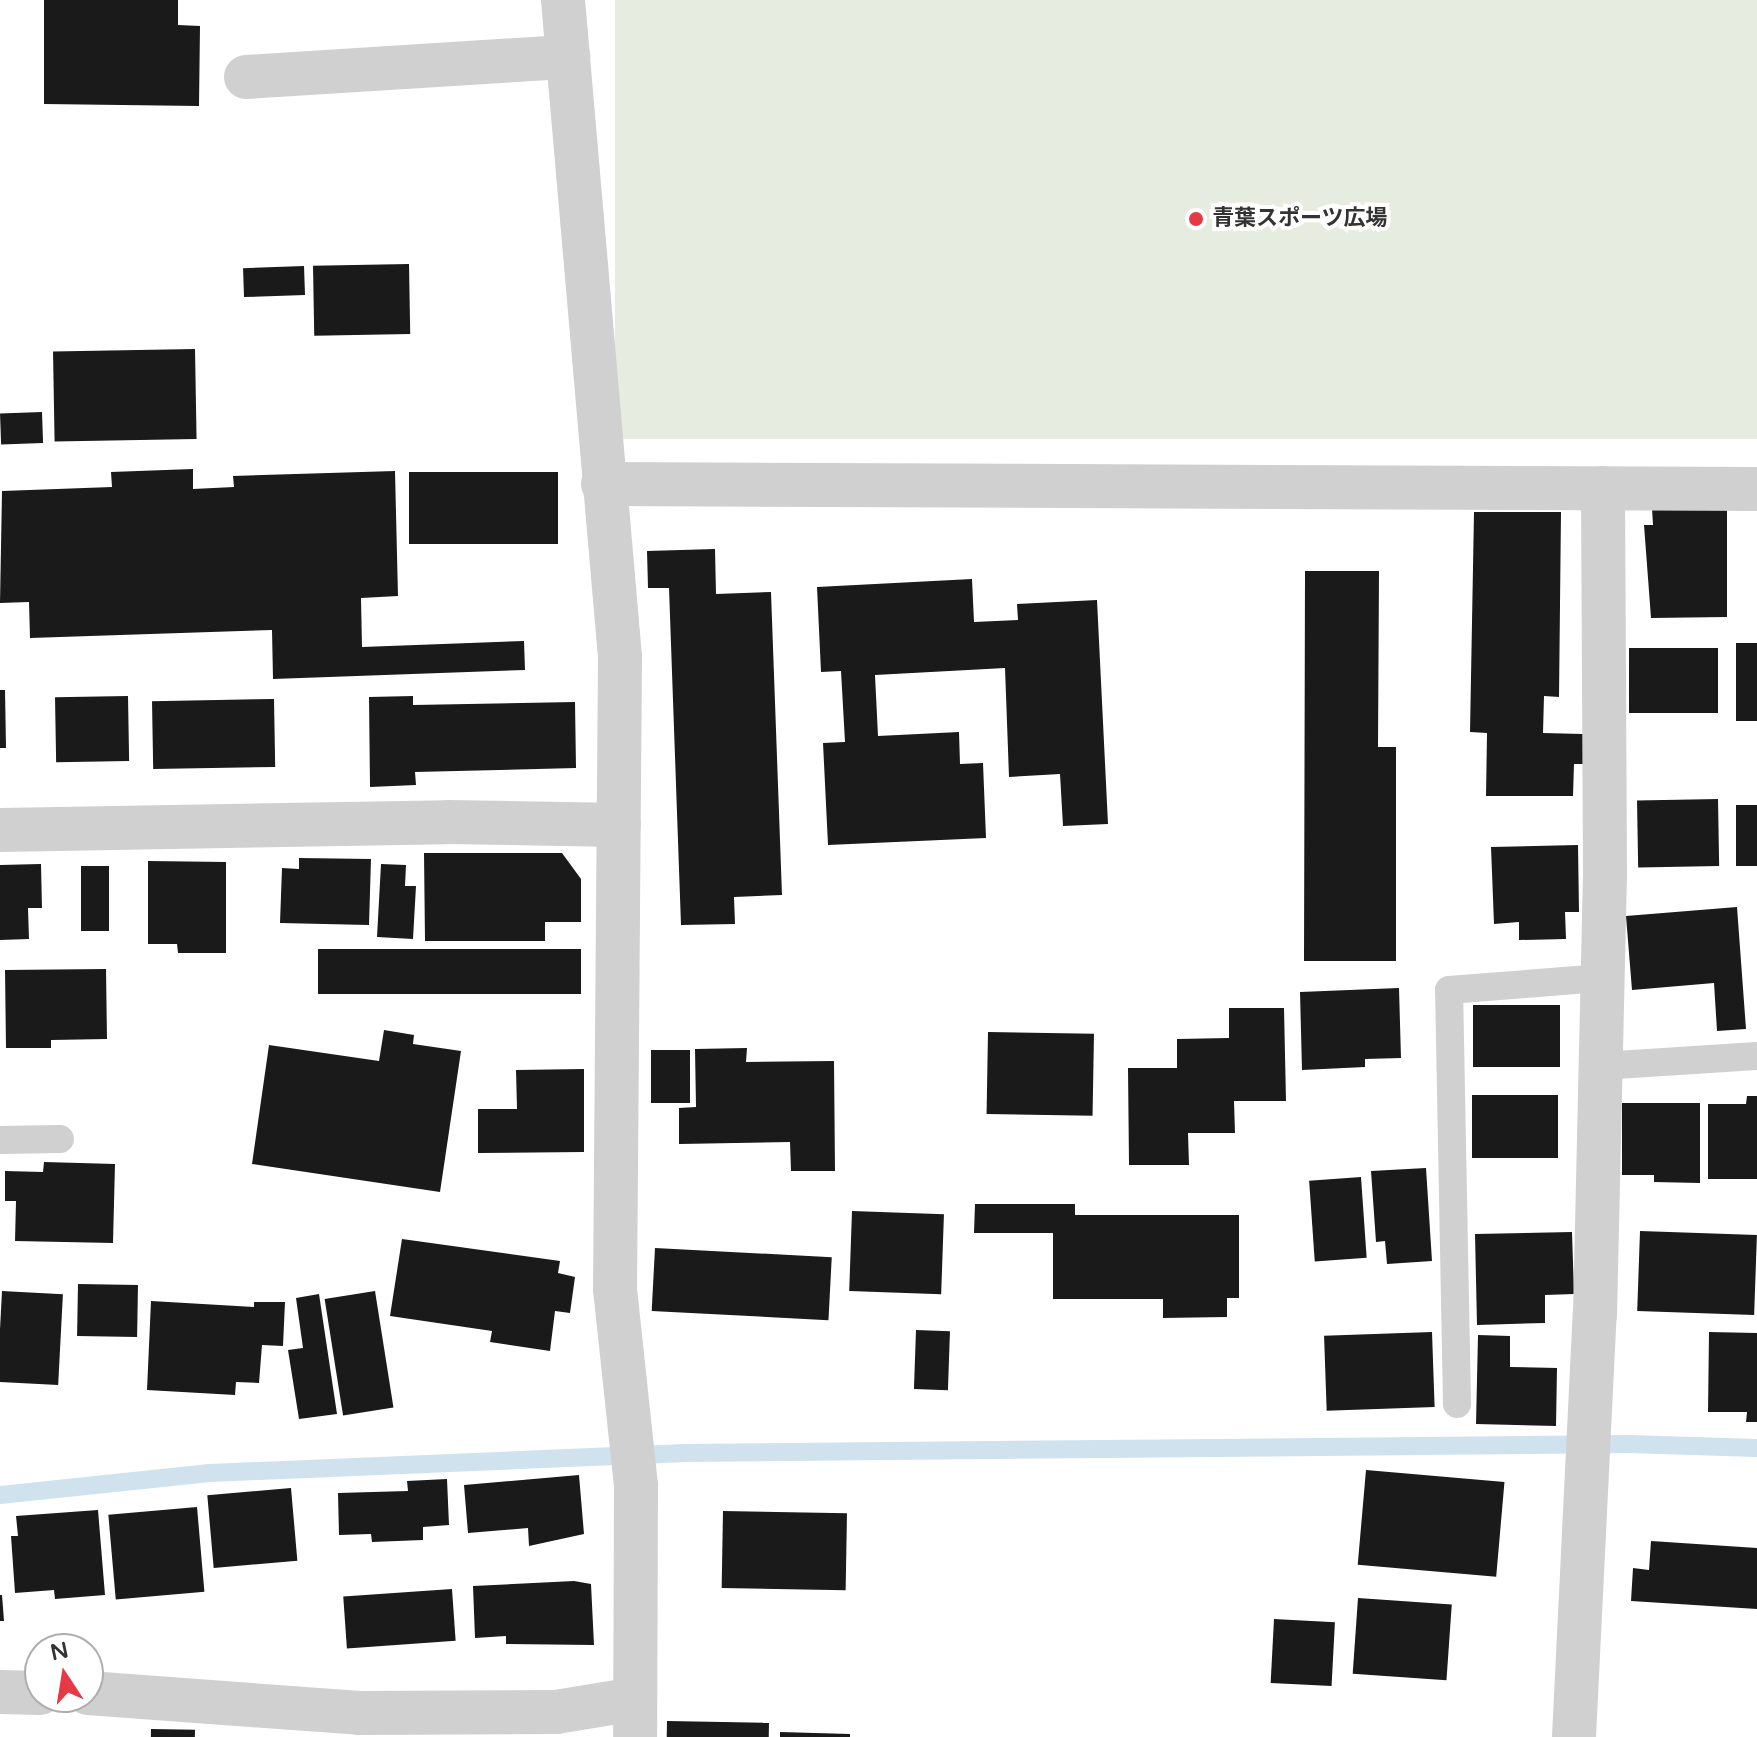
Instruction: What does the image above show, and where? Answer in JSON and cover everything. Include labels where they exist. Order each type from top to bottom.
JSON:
[{"type":"street","points":[[104,1694],[359,1713],[556,1712],[635,1718],[634,1439],[615,1289],[620,657],[563,0]]},
{"type":"street","points":[[246,77],[568,57]]},
{"type":"street","points":[[603,484],[1757,489]]},
{"type":"street","points":[[1574,1737],[1601,1066],[1603,488]]},
{"type":"street","points":[[0,830],[447,822],[619,825]]},
{"type":"street","points":[[0,1692],[24,1693]]},
{"type":"lane","points":[[1457,1404],[1449,990],[1603,978]]},
{"type":"lane","points":[[1601,1066],[1757,1056]]},
{"type":"lane","points":[[0,1140],[60,1139]]},
{"type":"shaded area","name":"青葉スポーツ広場","points":[[615,0],[1757,0],[1757,439],[615,439]]},
{"type":"building","points":[[44,0],[178,0],[178,25],[200,26],[199,106],[44,104]]},
{"type":"building","points":[[409,264],[410,334],[314,336],[313,266]]},
{"type":"building","points":[[304,266],[305,295],[244,297],[243,268]]},
{"type":"building","points":[[195,349],[197,439],[55,441],[53,351]]},
{"type":"building","points":[[42,412],[43,443],[1,444],[0,413]]},
{"type":"building","points":[[193,469],[193,489],[234,487],[233,476],[395,471],[398,596],[361,598],[362,647],[524,641],[525,670],[273,679],[272,630],[30,638],[29,602],[0,603],[2,491],[112,487],[111,472]]},
{"type":"building","points":[[409,472],[558,472],[558,544],[409,544]]},
{"type":"building","points":[[1652,508],[1727,508],[1727,617],[1651,618],[1644,525],[1653,525]]},
{"type":"building","points":[[1474,512],[1561,512],[1559,697],[1544,696],[1543,733],[1583,734],[1583,764],[1574,764],[1573,796],[1486,796],[1487,733],[1470,732]]},
{"type":"building","points":[[715,549],[716,594],[771,592],[782,895],[734,897],[735,924],[681,925],[669,588],[648,588],[647,551]]},
{"type":"building","points":[[1305,571],[1379,571],[1378,747],[1396,747],[1396,961],[1304,961]]},
{"type":"building","points":[[972,579],[974,622],[1018,620],[1017,604],[1097,600],[1108,824],[1063,826],[1060,774],[1009,777],[1005,668],[875,675],[878,736],[959,732],[960,764],[983,763],[986,838],[828,845],[823,743],[845,742],[841,671],[821,672],[817,587]]},
{"type":"building","points":[[1736,643],[1757,643],[1757,721],[1736,721]]},
{"type":"building","points":[[1629,648],[1718,648],[1718,713],[1629,713]]},
{"type":"building","points":[[0,690],[5,690],[6,748],[0,748]]},
{"type":"building","points":[[128,696],[129,761],[56,762],[55,697]]},
{"type":"building","points":[[413,696],[413,705],[575,702],[576,768],[415,772],[416,785],[370,787],[369,697]]},
{"type":"building","points":[[274,699],[275,767],[153,769],[152,701]]},
{"type":"building","points":[[1718,799],[1719,866],[1638,867],[1637,800]]},
{"type":"building","points":[[1736,805],[1757,805],[1757,866],[1736,866]]},
{"type":"building","points":[[1578,845],[1579,912],[1565,912],[1566,939],[1519,940],[1519,922],[1494,924],[1491,847]]},
{"type":"building","points":[[424,853],[562,853],[581,879],[581,922],[545,922],[545,941],[425,941]]},
{"type":"building","points":[[299,858],[371,859],[369,925],[280,923],[282,868],[299,869]]},
{"type":"building","points":[[148,861],[226,862],[226,953],[178,953],[177,944],[148,944]]},
{"type":"building","points":[[41,864],[42,908],[28,908],[29,939],[0,940],[0,865]]},
{"type":"building","points":[[381,864],[406,865],[405,886],[416,886],[413,939],[377,937]]},
{"type":"building","points":[[81,866],[109,866],[109,931],[81,931]]},
{"type":"building","points":[[1737,907],[1746,1029],[1717,1031],[1714,983],[1632,990],[1626,916]]},
{"type":"building","points":[[318,949],[581,949],[581,994],[318,994]]},
{"type":"building","points":[[106,969],[107,1039],[51,1040],[51,1048],[6,1048],[5,970]]},
{"type":"building","points":[[1399,988],[1401,1058],[1365,1059],[1365,1067],[1302,1070],[1300,992]]},
{"type":"building","points":[[1473,1005],[1560,1005],[1560,1067],[1473,1067]]},
{"type":"building","points":[[1229,1008],[1284,1008],[1286,1101],[1234,1101],[1235,1133],[1188,1133],[1189,1165],[1129,1165],[1128,1068],[1177,1068],[1177,1039],[1229,1038]]},
{"type":"building","points":[[384,1030],[414,1035],[413,1044],[461,1051],[440,1192],[252,1164],[269,1045],[379,1061]]},
{"type":"building","points":[[988,1032],[1094,1034],[1093,1116],[987,1114]]},
{"type":"building","points":[[747,1048],[746,1062],[834,1061],[835,1171],[791,1171],[790,1142],[679,1144],[679,1108],[696,1107],[695,1049]]},
{"type":"building","points":[[651,1050],[690,1050],[690,1103],[651,1103]]},
{"type":"building","points":[[584,1069],[584,1152],[478,1153],[478,1109],[517,1109],[516,1070]]},
{"type":"building","points":[[1472,1095],[1558,1095],[1558,1158],[1472,1158]]},
{"type":"building","points":[[1747,1096],[1757,1096],[1757,1179],[1708,1179],[1708,1104],[1746,1104]]},
{"type":"building","points":[[1622,1103],[1700,1103],[1700,1183],[1654,1182],[1654,1175],[1622,1175]]},
{"type":"building","points":[[44,1162],[115,1164],[113,1243],[15,1241],[16,1201],[5,1201],[5,1171],[43,1172]]},
{"type":"building","points":[[1426,1168],[1432,1261],[1387,1264],[1385,1241],[1376,1242],[1371,1171]]},
{"type":"building","points":[[1361,1177],[1367,1258],[1315,1261],[1309,1181]]},
{"type":"building","points":[[975,1204],[1075,1204],[1075,1215],[1239,1215],[1239,1298],[1227,1298],[1227,1317],[1163,1318],[1163,1299],[1053,1299],[1053,1233],[974,1233]]},
{"type":"building","points":[[852,1211],[944,1214],[941,1294],[849,1291]]},
{"type":"building","points":[[1640,1231],[1757,1235],[1754,1315],[1637,1311]]},
{"type":"building","points":[[1572,1232],[1574,1294],[1545,1295],[1545,1323],[1477,1325],[1475,1234]]},
{"type":"building","points":[[402,1239],[560,1261],[558,1273],[575,1277],[570,1313],[555,1311],[550,1351],[490,1342],[492,1331],[390,1316]]},
{"type":"building","points":[[655,1248],[832,1257],[828,1320],[652,1311]]},
{"type":"building","points":[[78,1284],[138,1285],[137,1337],[77,1336]]},
{"type":"building","points":[[2,1291],[63,1294],[58,1385],[0,1382]]},
{"type":"building","points":[[375,1291],[393,1408],[343,1416],[325,1299]]},
{"type":"building","points":[[319,1294],[337,1414],[299,1419],[288,1350],[303,1348],[296,1298]]},
{"type":"building","points":[[151,1301],[254,1307],[254,1302],[285,1302],[283,1346],[262,1345],[259,1383],[236,1382],[235,1395],[147,1390]]},
{"type":"building","points":[[916,1330],[950,1331],[948,1390],[914,1389]]},
{"type":"building","points":[[1432,1332],[1435,1407],[1327,1411],[1324,1336]]},
{"type":"building","points":[[1709,1332],[1757,1333],[1757,1422],[1746,1422],[1747,1412],[1708,1412]]},
{"type":"building","points":[[1478,1335],[1510,1336],[1510,1367],[1557,1368],[1556,1426],[1476,1424]]},
{"type":"building","points":[[1366,1470],[1504,1482],[1496,1577],[1358,1565]]},
{"type":"building","points":[[579,1475],[584,1534],[529,1546],[528,1528],[468,1533],[464,1485]]},
{"type":"building","points":[[447,1479],[449,1525],[423,1527],[423,1540],[372,1542],[371,1534],[339,1535],[338,1493],[408,1491],[407,1481]]},
{"type":"building","points":[[291,1488],[297,1561],[214,1568],[207,1495]]},
{"type":"building","points":[[197,1507],[204,1592],[116,1599],[108,1515]]},
{"type":"building","points":[[98,1510],[105,1595],[55,1599],[54,1590],[15,1593],[11,1536],[18,1536],[16,1516]]},
{"type":"building","points":[[723,1511],[847,1513],[846,1590],[722,1588]]},
{"type":"building","points":[[1651,1541],[1757,1548],[1757,1609],[1631,1601],[1633,1568],[1649,1570]]},
{"type":"building","points":[[574,1581],[591,1584],[594,1645],[506,1644],[506,1636],[475,1638],[473,1586]]},
{"type":"building","points":[[452,1589],[456,1641],[347,1648],[343,1597]]},
{"type":"building","points":[[2,1595],[4,1621],[0,1621]]},
{"type":"building","points":[[1358,1598],[1452,1605],[1446,1680],[1353,1674]]},
{"type":"building","points":[[1274,1619],[1335,1622],[1332,1686],[1271,1683]]},
{"type":"building","points":[[667,1721],[769,1723],[769,1737],[667,1737]]},
{"type":"building","points":[[151,1729],[195,1730],[195,1737],[151,1737]]},
{"type":"building","points":[[780,1732],[850,1734],[850,1737],[780,1737]]},
{"type":"waterway","points":[[0,1495],[210,1473],[681,1453],[1629,1444],[1757,1448]]},
{"type":"place","name":"青葉スポーツ広場","points":[[1196,219]]}]
